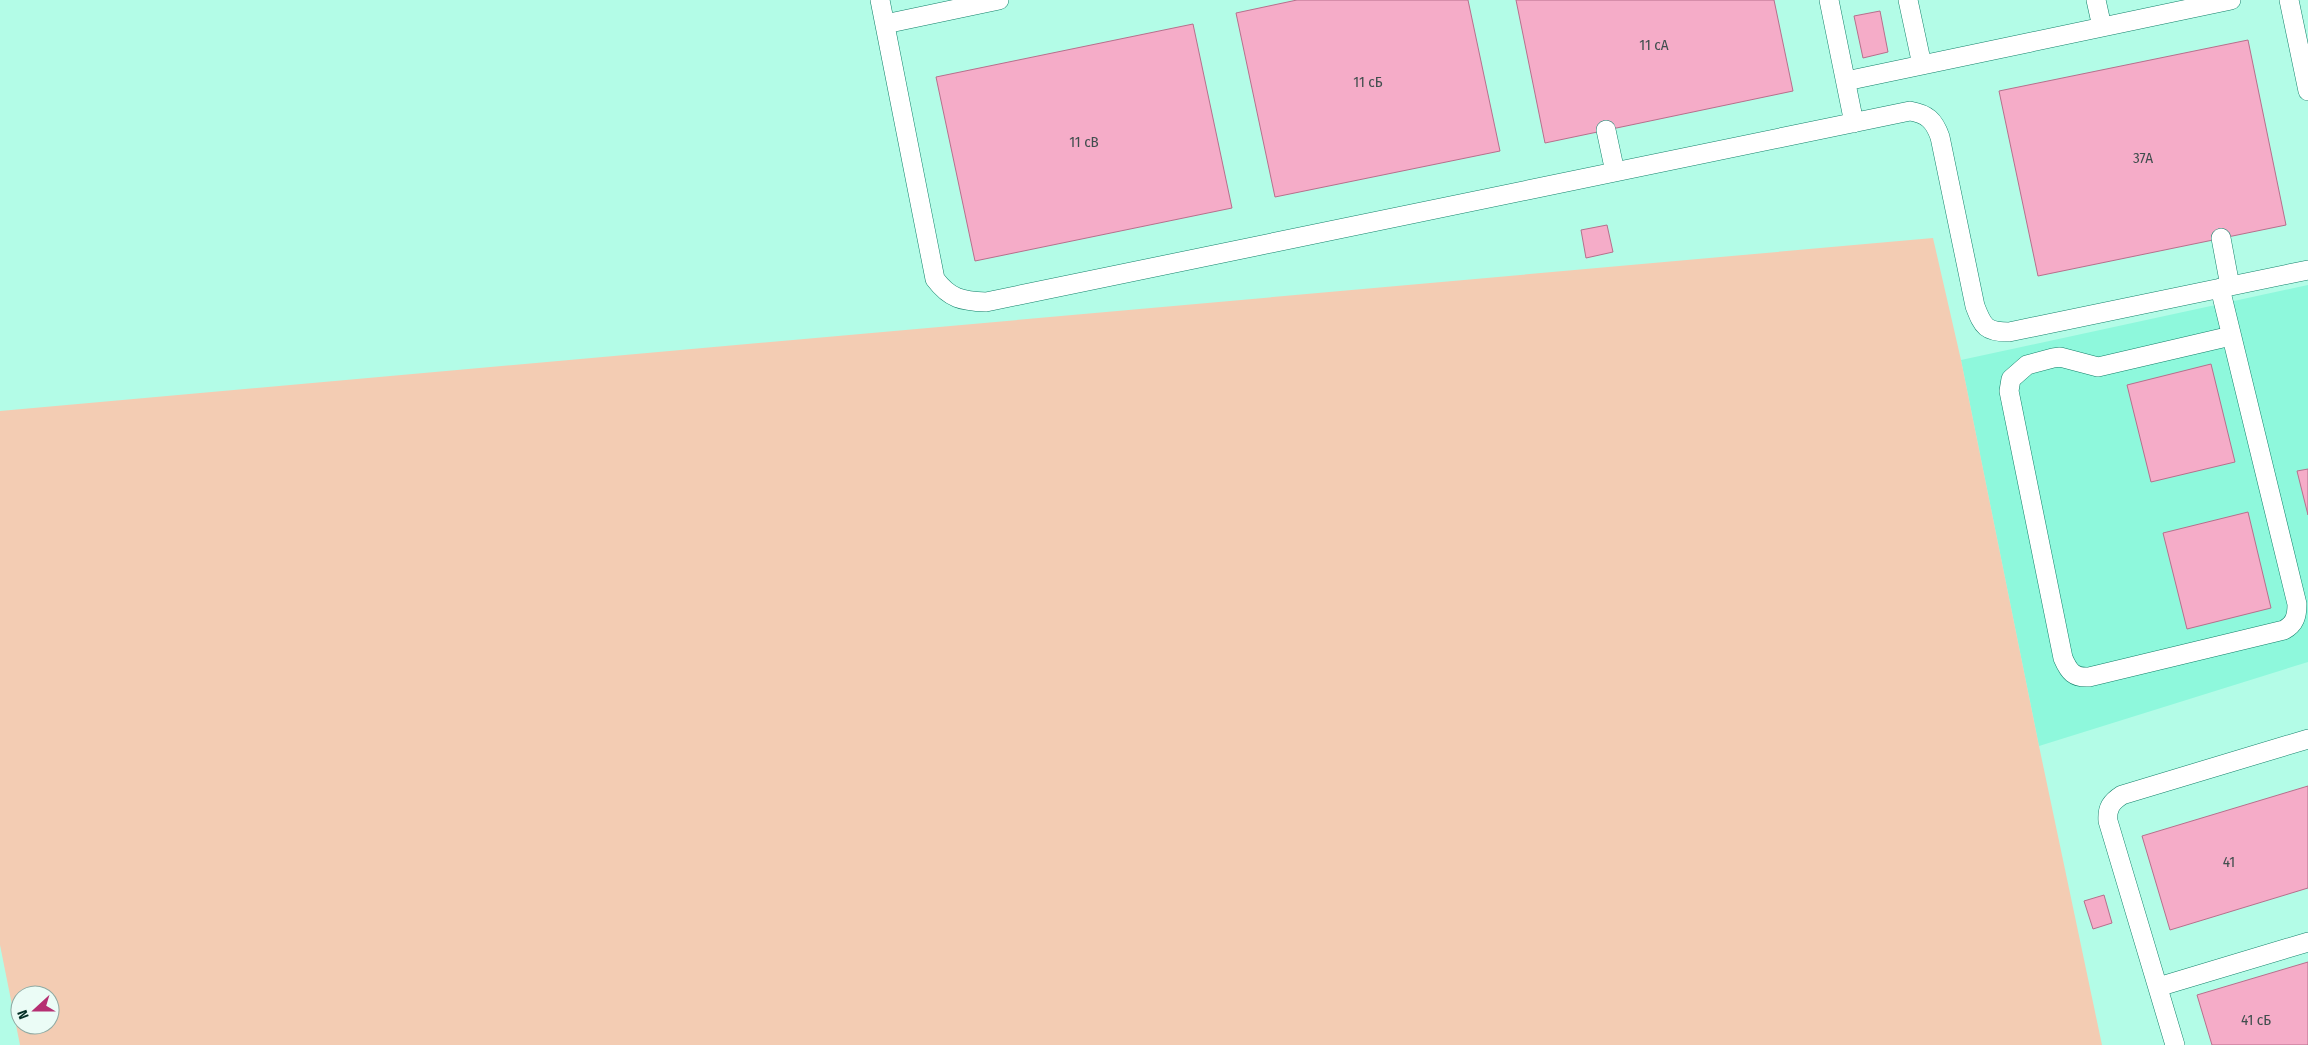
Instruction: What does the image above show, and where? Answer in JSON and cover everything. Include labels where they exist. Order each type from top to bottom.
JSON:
[{"type":"lane","points":[[880,0],[935,279],[945,292],[964,301],[986,302],[1910,111],[1924,114],[1935,123],[1940,137],[1975,306],[1983,325],[1995,332],[2009,332],[2308,270]]},
{"type":"lane","points":[[885,24],[999,0]]},
{"type":"lane","points":[[1829,0],[1854,123]]},
{"type":"lane","points":[[1908,0],[1922,66]]},
{"type":"lane","points":[[2096,0],[2102,27]]},
{"type":"lane","points":[[1846,82],[2231,0]]},
{"type":"lane","points":[[2289,0],[2308,90]]},
{"type":"lane","points":[[1606,130],[1615,172]]},
{"type":"lane","points":[[2221,238],[2231,336],[2297,604],[2297,616],[2291,626],[2284,630],[2090,677],[2078,677],[2068,671],[2062,658],[2009,391],[2011,379],[2027,365],[2053,358],[2098,367],[2231,336]]},
{"type":"lane","points":[[2175,1045],[2108,821],[2107,810],[2114,800],[2122,795],[2308,739]]},
{"type":"lane","points":[[2158,987],[2308,942]]},
{"type":"shaded area","points":[[1933,238],[1961,360],[2102,1045],[20,1045],[18,1035],[60,1035],[60,985],[10,985],[10,995],[0,945],[0,411]]},
{"type":"shaded area","points":[[2308,285],[2308,662],[2039,746],[1961,360]]},
{"type":"building","points":[[1297,0],[1468,0],[1500,151],[1275,197],[1236,13]]},
{"type":"building","points":[[1516,0],[1774,0],[1793,91],[1545,143]]},
{"type":"building","points":[[1880,11],[1888,52],[1863,58],[1854,16]]},
{"type":"building","points":[[1193,24],[1232,208],[975,261],[936,77]]},
{"type":"building","points":[[2248,40],[2286,225],[2038,276],[1999,91]]},
{"type":"building","points":[[1607,225],[1613,252],[1586,258],[1581,230]]},
{"type":"building","points":[[2211,364],[2235,462],[2151,482],[2127,385]]},
{"type":"building","points":[[2308,469],[2308,515],[2297,471]]},
{"type":"building","points":[[2248,512],[2271,608],[2187,629],[2163,533]]},
{"type":"building","points":[[2308,786],[2308,888],[2170,930],[2142,836]]},
{"type":"building","points":[[2104,895],[2112,923],[2093,929],[2084,901]]},
{"type":"building","points":[[2308,962],[2308,1045],[2212,1045],[2197,995]]}]
